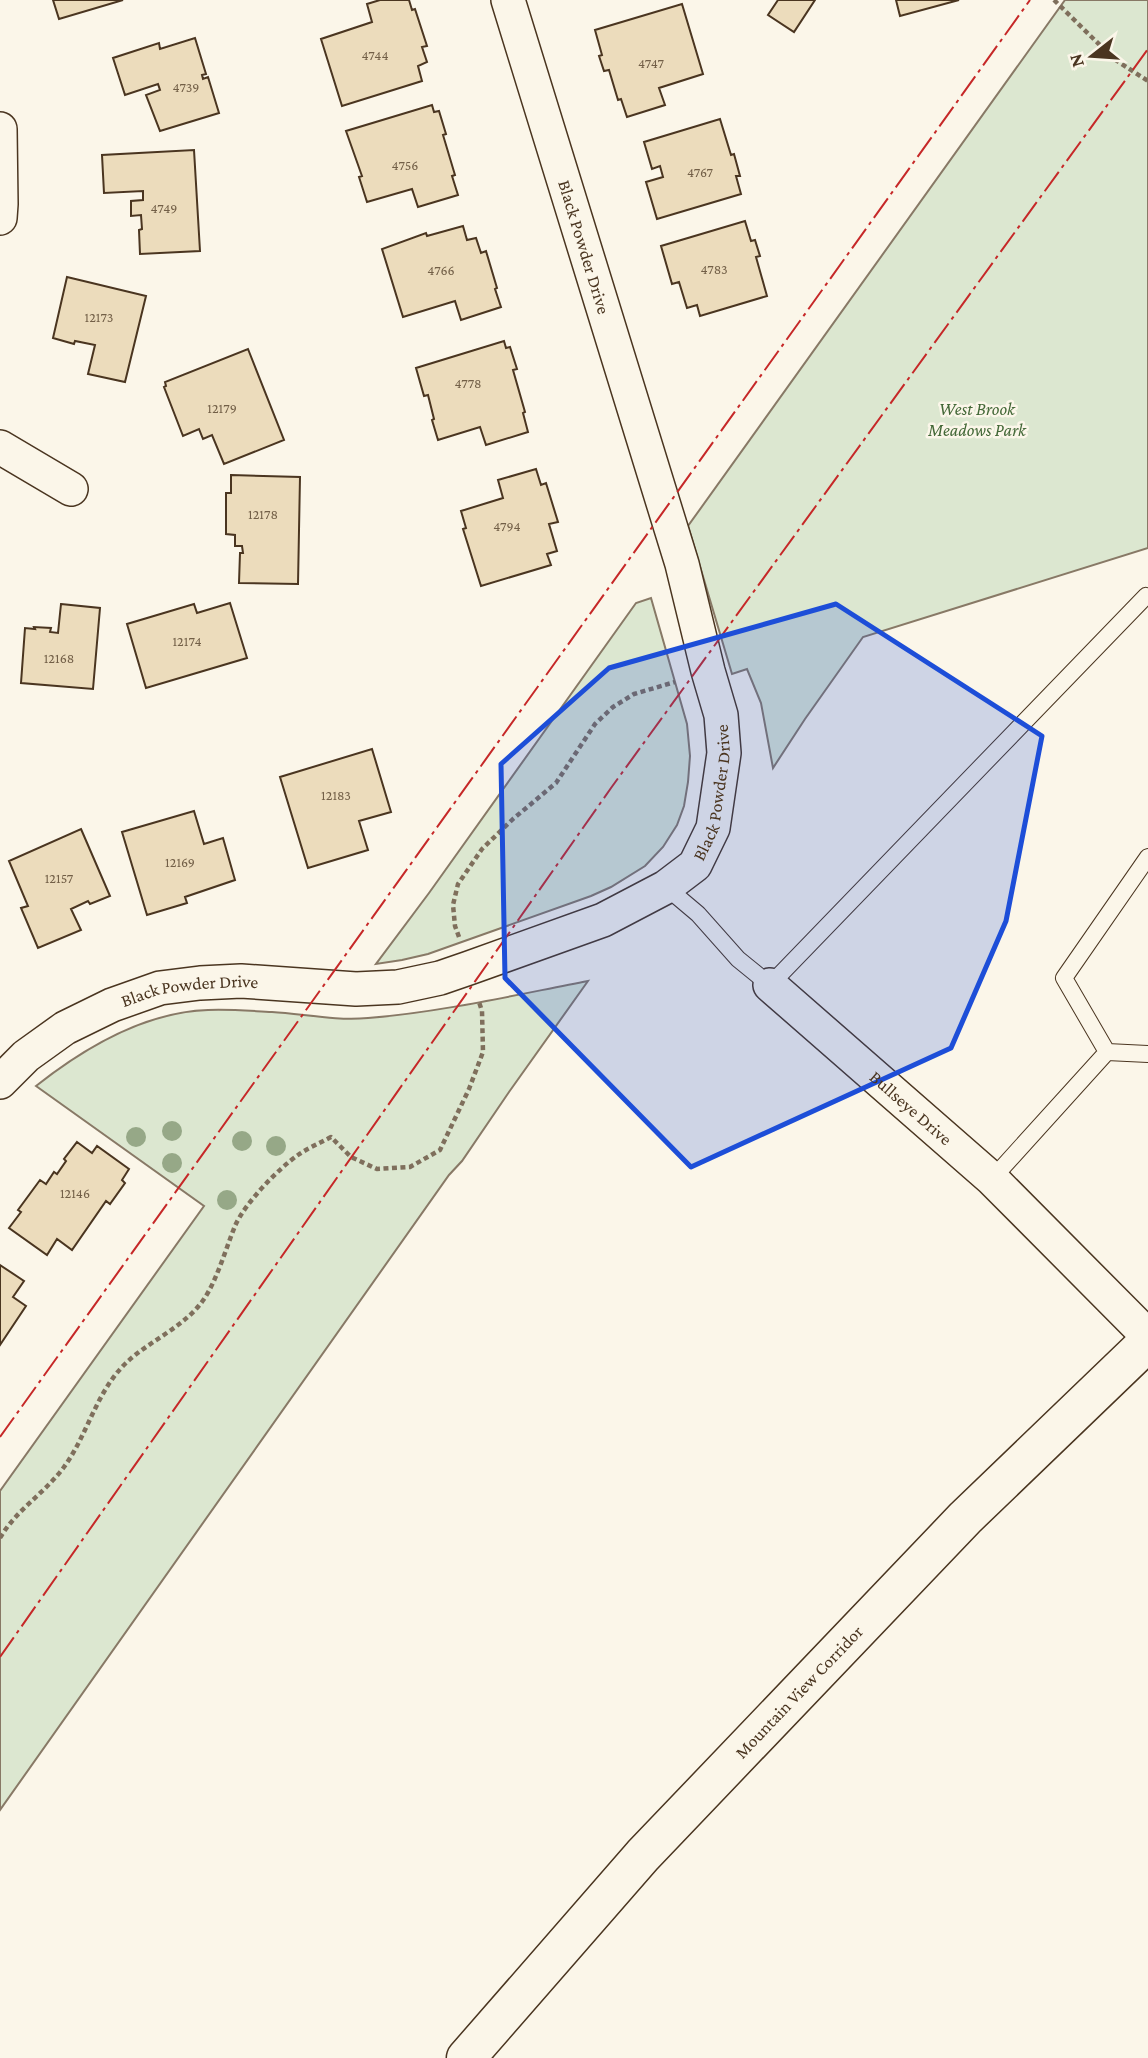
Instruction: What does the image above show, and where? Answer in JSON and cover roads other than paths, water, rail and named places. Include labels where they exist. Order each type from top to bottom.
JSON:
[{"type":"highway","name":"Mountain View Corridor","points":[[466,2058],[671,1825],[965,1517],[1148,1342]]},
{"type":"street","name":"Black Powder Drive","points":[[0,1082],[26,1056],[65,1028],[112,1005],[160,988],[200,982],[241,981],[356,989],[398,987],[440,978],[469,968],[603,920],[666,887],[695,865],[713,828],[724,752],[721,715],[682,564],[508,0]]},
{"type":"street","points":[[0,129],[0,218]]},
{"type":"street","points":[[0,447],[71,489]]},
{"type":"street","name":"Bullseye Drive","points":[[770,985],[992,1179],[1148,1336]]},
{"type":"lane","points":[[770,985],[1146,596],[1148,597]]},
{"type":"lane","points":[[1107,1052],[1065,978],[1148,857]]},
{"type":"lane","name":"Bullseye Drive","points":[[666,887],[698,914],[738,959],[770,985]]},
{"type":"lane","points":[[1107,1052],[1148,1054]]},
{"type":"lane","points":[[992,1179],[1107,1052]]},
{"type":"park label","name":"West Brook Meadows Park","points":[[977,419]]}]
